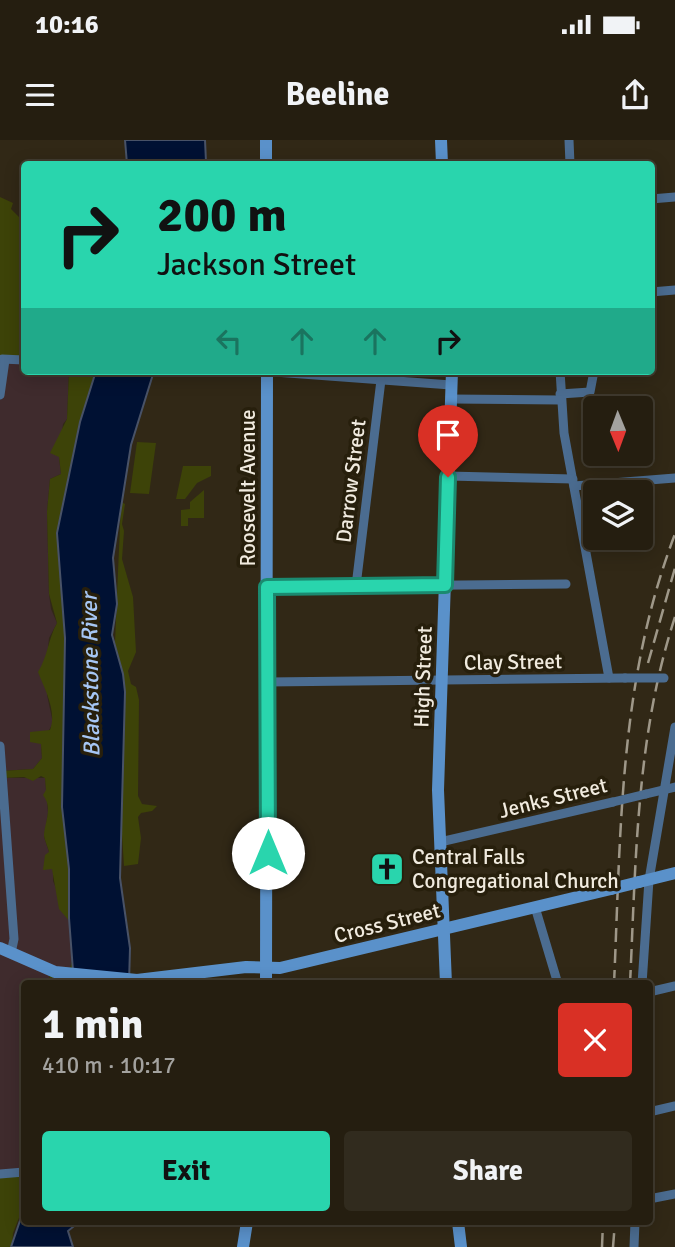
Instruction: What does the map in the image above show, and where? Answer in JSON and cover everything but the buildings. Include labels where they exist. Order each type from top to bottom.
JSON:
[{"type":"main road","points":[[266,140],[266,161]]},
{"type":"main road","points":[[441,140],[442,161]]},
{"type":"main road","name":"Roosevelt Avenue","points":[[266,980],[267,375]]},
{"type":"main road","name":"High Street","points":[[446,980],[438,790],[452,375]]},
{"type":"main road","name":"Cross Street","points":[[6,950],[49,970],[137,980],[246,967],[287,967],[675,873]]},
{"type":"main road","points":[[243,1247],[247,1225]]},
{"type":"main road","points":[[458,1225],[461,1247]]},
{"type":"street","points":[[569,140],[570,161]]},
{"type":"street","points":[[655,199],[675,197]]},
{"type":"street","points":[[655,292],[675,290]]},
{"type":"street","points":[[0,395],[3,359],[21,360]]},
{"type":"street","points":[[357,375],[451,392],[560,397],[590,391],[593,375]]},
{"type":"street","points":[[560,375],[560,397],[609,678]]},
{"type":"street","name":"Darrow Street","points":[[356,586],[380,380]]},
{"type":"street","points":[[448,477],[574,482],[675,478]]},
{"type":"street","points":[[267,587],[566,584]]},
{"type":"street","points":[[582,584],[593,584]]},
{"type":"street","name":"Clay Street","points":[[267,682],[675,678]]},
{"type":"street","points":[[642,980],[644,881],[670,788],[675,727]]},
{"type":"street","points":[[0,746],[14,939],[6,950]]},
{"type":"street","name":"Jenks Street","points":[[440,842],[670,788]]},
{"type":"street","points":[[535,907],[557,980]]},
{"type":"street","points":[[653,991],[675,986]]},
{"type":"street","points":[[653,1111],[675,1106]]},
{"type":"street","points":[[0,1174],[21,1172]]},
{"type":"street","points":[[653,1198],[675,1194]]},
{"type":"street","points":[[634,1247],[635,1225]]},
{"type":"shaded area","points":[[0,357],[21,358],[21,375],[69,375],[67,419],[63,424],[59,457],[61,474],[50,479],[47,512],[49,594],[57,623],[49,638],[47,658],[47,695],[53,723],[41,744],[42,758],[33,769],[0,773]]},
{"type":"shaded area","points":[[0,775],[2,778],[45,778],[48,813],[44,837],[49,852],[47,868],[53,869],[53,881],[70,922],[75,952],[70,968],[50,969],[49,980],[21,980],[21,1171],[0,1174]]},
{"type":"green space","points":[[0,197],[13,203],[11,209],[21,219],[21,358],[0,357]]},
{"type":"green space","points":[[69,375],[98,375],[82,980],[49,980],[50,969],[70,968],[75,952],[70,922],[59,909],[52,869],[43,870],[45,855],[49,852],[44,835],[48,810],[43,795],[46,790],[45,778],[41,776],[33,781],[24,777],[2,778],[1,771],[33,769],[42,758],[41,744],[30,742],[30,732],[50,730],[52,723],[49,701],[38,672],[57,623],[49,594],[47,512],[50,479],[61,474],[59,457],[50,453],[67,419]]},
{"type":"green space","points":[[137,442],[156,443],[149,494],[130,493]]},
{"type":"green space","points":[[183,466],[211,466],[211,476],[197,483],[185,499],[176,499]]},
{"type":"green space","points":[[204,490],[204,518],[188,518],[188,526],[181,526],[181,510],[190,509],[190,502]]},
{"type":"green space","points":[[121,502],[125,504],[122,559],[133,597],[136,652],[128,671],[139,700],[138,796],[142,804],[157,806],[138,817],[141,838],[138,864],[124,866],[120,804],[122,714],[115,643]]},
{"type":"green space","points":[[21,1171],[21,1213],[13,1233],[12,1247],[0,1247],[0,1174]]},
{"type":"water","points":[[125,140],[205,140],[206,161],[127,161]]},
{"type":"water","name":"Blackstone River","points":[[95,375],[153,375],[131,445],[113,558],[117,604],[112,635],[125,692],[120,878],[130,948],[129,980],[74,980],[69,869],[62,807],[65,638],[57,533],[80,422]]},
{"type":"water","points":[[21,1218],[21,1225],[75,1225],[68,1231],[73,1247],[11,1247]]},
{"type":"railway","points":[[614,980],[622,812],[633,700],[643,644],[675,534]]},
{"type":"railway","points":[[648,663],[675,568]]},
{"type":"railway","points":[[630,980],[645,753],[652,707],[675,617]]},
{"type":"railway","points":[[602,1247],[603,1225]]},
{"type":"railway","points":[[613,1247],[615,1225]]},
{"type":"place","name":"Central Falls Congregational Church","points":[[387,869]]},
{"type":"route","points":[[268,853],[267,587],[445,585],[448,477]]}]
